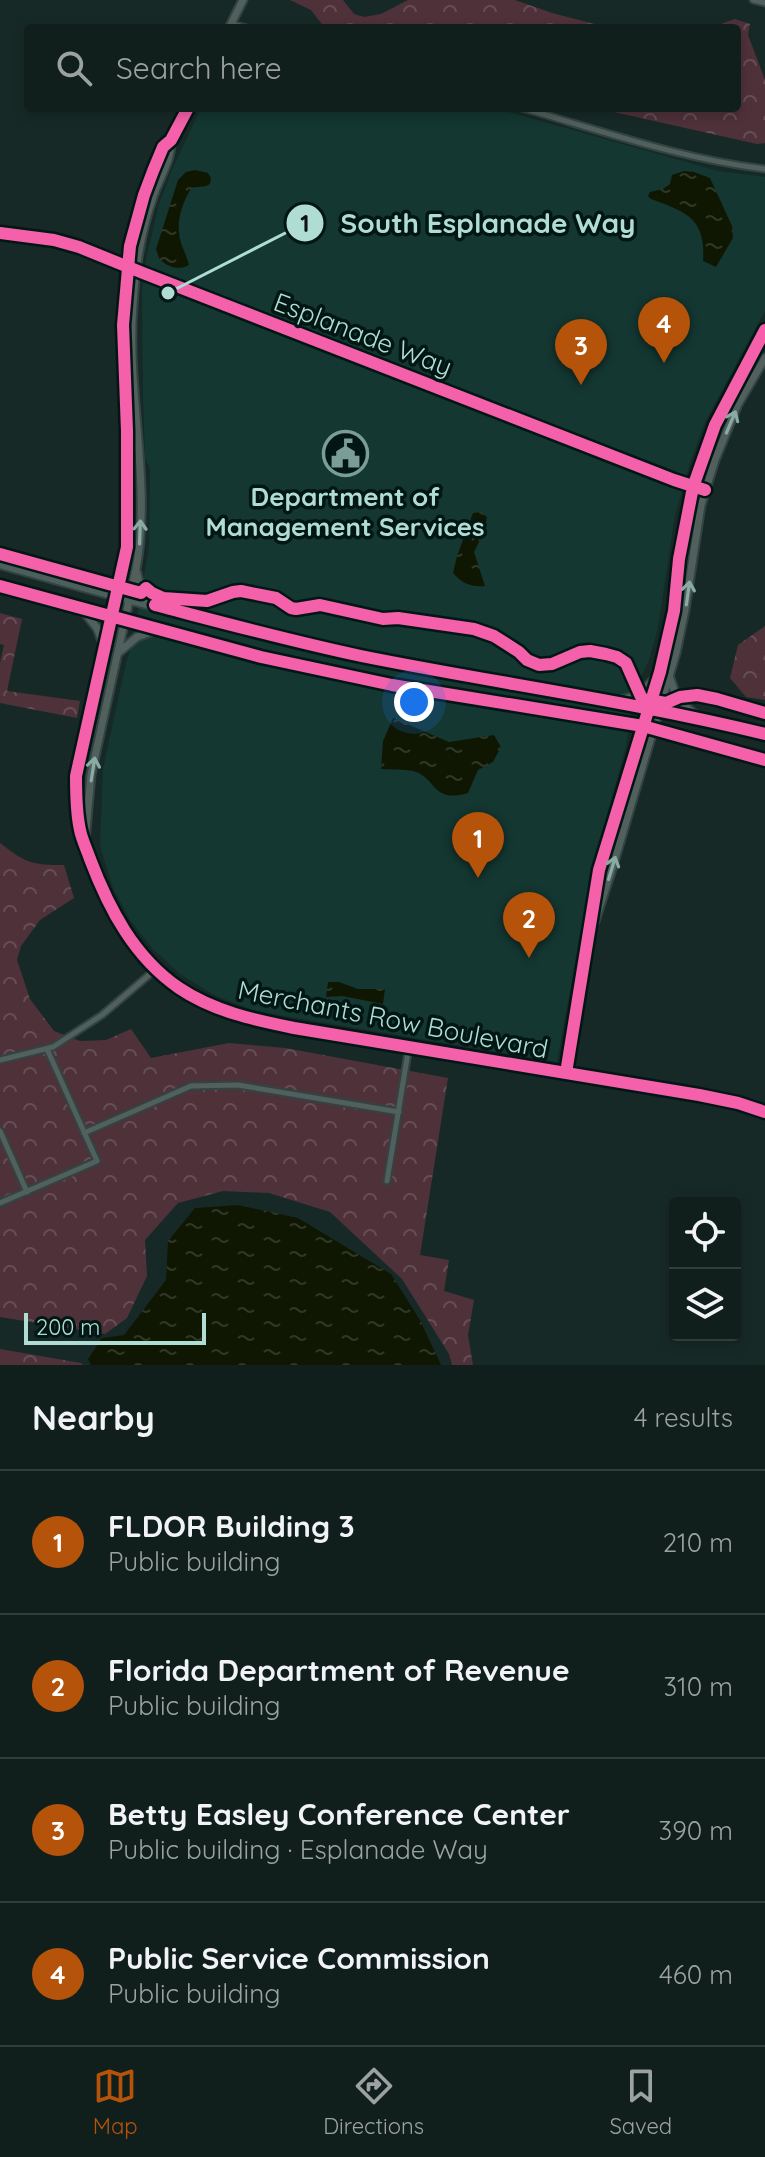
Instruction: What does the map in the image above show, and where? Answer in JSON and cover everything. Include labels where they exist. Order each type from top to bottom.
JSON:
[{"type":"main road","points":[[0,564],[256,633],[363,656],[698,717],[765,734]]},
{"type":"main road","points":[[0,586],[261,657],[392,685],[653,728],[765,760]]},
{"type":"street","points":[[231,24],[243,0]]},
{"type":"street","points":[[753,0],[765,3]]},
{"type":"street","name":"Merchants Row Boulevard","points":[[186,112],[171,140],[163,147],[144,195],[127,266],[123,325],[127,547],[76,776],[78,820],[84,843],[113,913],[156,969],[179,988],[229,1012],[294,1028],[699,1095],[765,1112]]},
{"type":"street","points":[[536,112],[682,155],[765,169]]},
{"type":"street","name":"Merchants Row Boulevard","points":[[84,843],[91,775],[141,538],[132,308],[136,270],[152,199],[172,151],[171,140]]},
{"type":"street","name":"Esplanade Way","points":[[0,233],[54,240],[79,247],[706,490]]},
{"type":"street","points":[[588,942],[653,728],[693,487],[715,425],[765,330]]},
{"type":"street","points":[[566,1073],[599,870],[643,726],[669,677],[685,610],[701,505],[715,460],[738,404],[765,358]]},
{"type":"street","points":[[127,464],[138,463]]},
{"type":"street","points":[[679,559],[693,560]]},
{"type":"street","points":[[136,569],[140,588],[160,607]]},
{"type":"street","points":[[80,608],[97,628],[104,647]]},
{"type":"street","points":[[117,654],[137,637],[158,629]]},
{"type":"street","points":[[614,702],[639,695],[660,672]]},
{"type":"street","points":[[669,677],[677,699],[698,717]]},
{"type":"street","points":[[0,1060],[53,1047],[102,1015],[156,969]]},
{"type":"street","points":[[387,1181],[409,1046]]},
{"type":"street","points":[[0,1203],[97,1161],[47,1049]]},
{"type":"street","points":[[84,1133],[172,1093],[191,1086],[214,1084],[238,1085],[399,1112]]},
{"type":"street","points":[[0,1131],[27,1192]]},
{"type":"shaded area","points":[[199,112],[509,112],[718,171],[765,177],[765,311],[705,422],[675,515],[658,628],[649,660],[634,691],[626,746],[592,869],[557,1062],[255,1011],[214,995],[180,974],[152,948],[130,920],[113,888],[100,846],[103,769],[132,645],[149,547],[150,468],[145,458],[142,290],[159,204]]},
{"type":"green space","points":[[290,0],[343,0],[354,14],[364,17],[381,14],[408,0],[515,0],[595,24],[322,24],[311,10]]},
{"type":"green space","points":[[735,19],[750,24],[748,35],[765,80],[765,143],[757,144],[614,112],[741,112],[741,24],[723,23]]},
{"type":"green space","points":[[0,613],[22,619],[7,691],[80,701],[77,718],[0,703],[0,663],[4,645],[0,644]]},
{"type":"green space","points":[[765,626],[765,700],[746,697],[730,678],[738,645]]},
{"type":"green space","points":[[0,843],[29,862],[64,865],[74,898],[40,920],[21,946],[17,960],[30,999],[54,1031],[80,1041],[106,1040],[131,1029],[151,1058],[229,1043],[285,1048],[448,1078],[420,1255],[449,1260],[444,1291],[474,1300],[468,1335],[473,1365],[452,1365],[449,1354],[402,1279],[330,1212],[269,1193],[223,1191],[178,1203],[145,1240],[147,1276],[127,1318],[105,1334],[0,1317]]},
{"type":"green space","points":[[0,1349],[81,1363],[83,1365],[0,1365]]},
{"type":"water","points":[[195,170],[208,173],[210,184],[191,188],[185,200],[179,232],[189,265],[173,267],[159,258],[156,249],[178,180],[186,172]]},
{"type":"water","points":[[684,171],[710,178],[732,226],[733,238],[716,267],[703,261],[701,235],[691,219],[648,196],[650,192],[670,184],[672,175]]},
{"type":"water","points":[[481,512],[487,517],[484,532],[474,552],[485,586],[467,584],[453,573],[473,513]]},
{"type":"water","points":[[393,718],[449,742],[494,735],[501,747],[493,762],[478,770],[468,793],[447,795],[421,774],[381,769],[383,741]]},
{"type":"water","points":[[328,982],[339,982],[358,989],[385,989],[383,1004],[342,996],[326,997]]},
{"type":"water","points":[[238,1205],[298,1218],[391,1274],[420,1320],[441,1365],[91,1365],[88,1359],[102,1338],[124,1335],[166,1280],[168,1241],[195,1208]]},
{"type":"cycle path","points":[[186,112],[171,140],[163,147],[144,195],[130,246],[123,325],[127,547],[76,776],[81,834],[97,878],[115,914],[136,947],[163,976],[192,996],[234,1014],[294,1028],[699,1095],[765,1112]]},
{"type":"cycle path","points":[[0,233],[54,240],[79,247],[705,490]]},
{"type":"cycle path","points":[[566,1073],[599,870],[660,672],[674,611],[679,559],[693,487],[715,425],[765,330]]},
{"type":"cycle path","points":[[0,554],[141,593],[146,588],[163,598],[207,601],[241,591],[276,598],[296,609],[320,605],[383,619],[398,618],[474,629],[494,636],[539,665],[552,664],[580,652],[606,654],[626,663],[642,699],[666,703],[697,695],[765,713]]},
{"type":"cycle path","points":[[0,586],[261,657],[392,685],[643,726],[765,760]]},
{"type":"cycle path","points":[[155,605],[361,656],[664,712],[765,734]]},
{"type":"place","name":"South Esplanade Way","points":[[168,293]]},
{"type":"place","name":"Public Service Commission","points":[[664,363]]},
{"type":"place","name":"Betty Easley Conference Center","points":[[581,385]]},
{"type":"place","name":"Department of Management Services","points":[[345,453]]},
{"type":"place","name":"FLDOR Building 3","points":[[478,878]]},
{"type":"place","name":"Florida Department of Revenue","points":[[529,958]]}]
